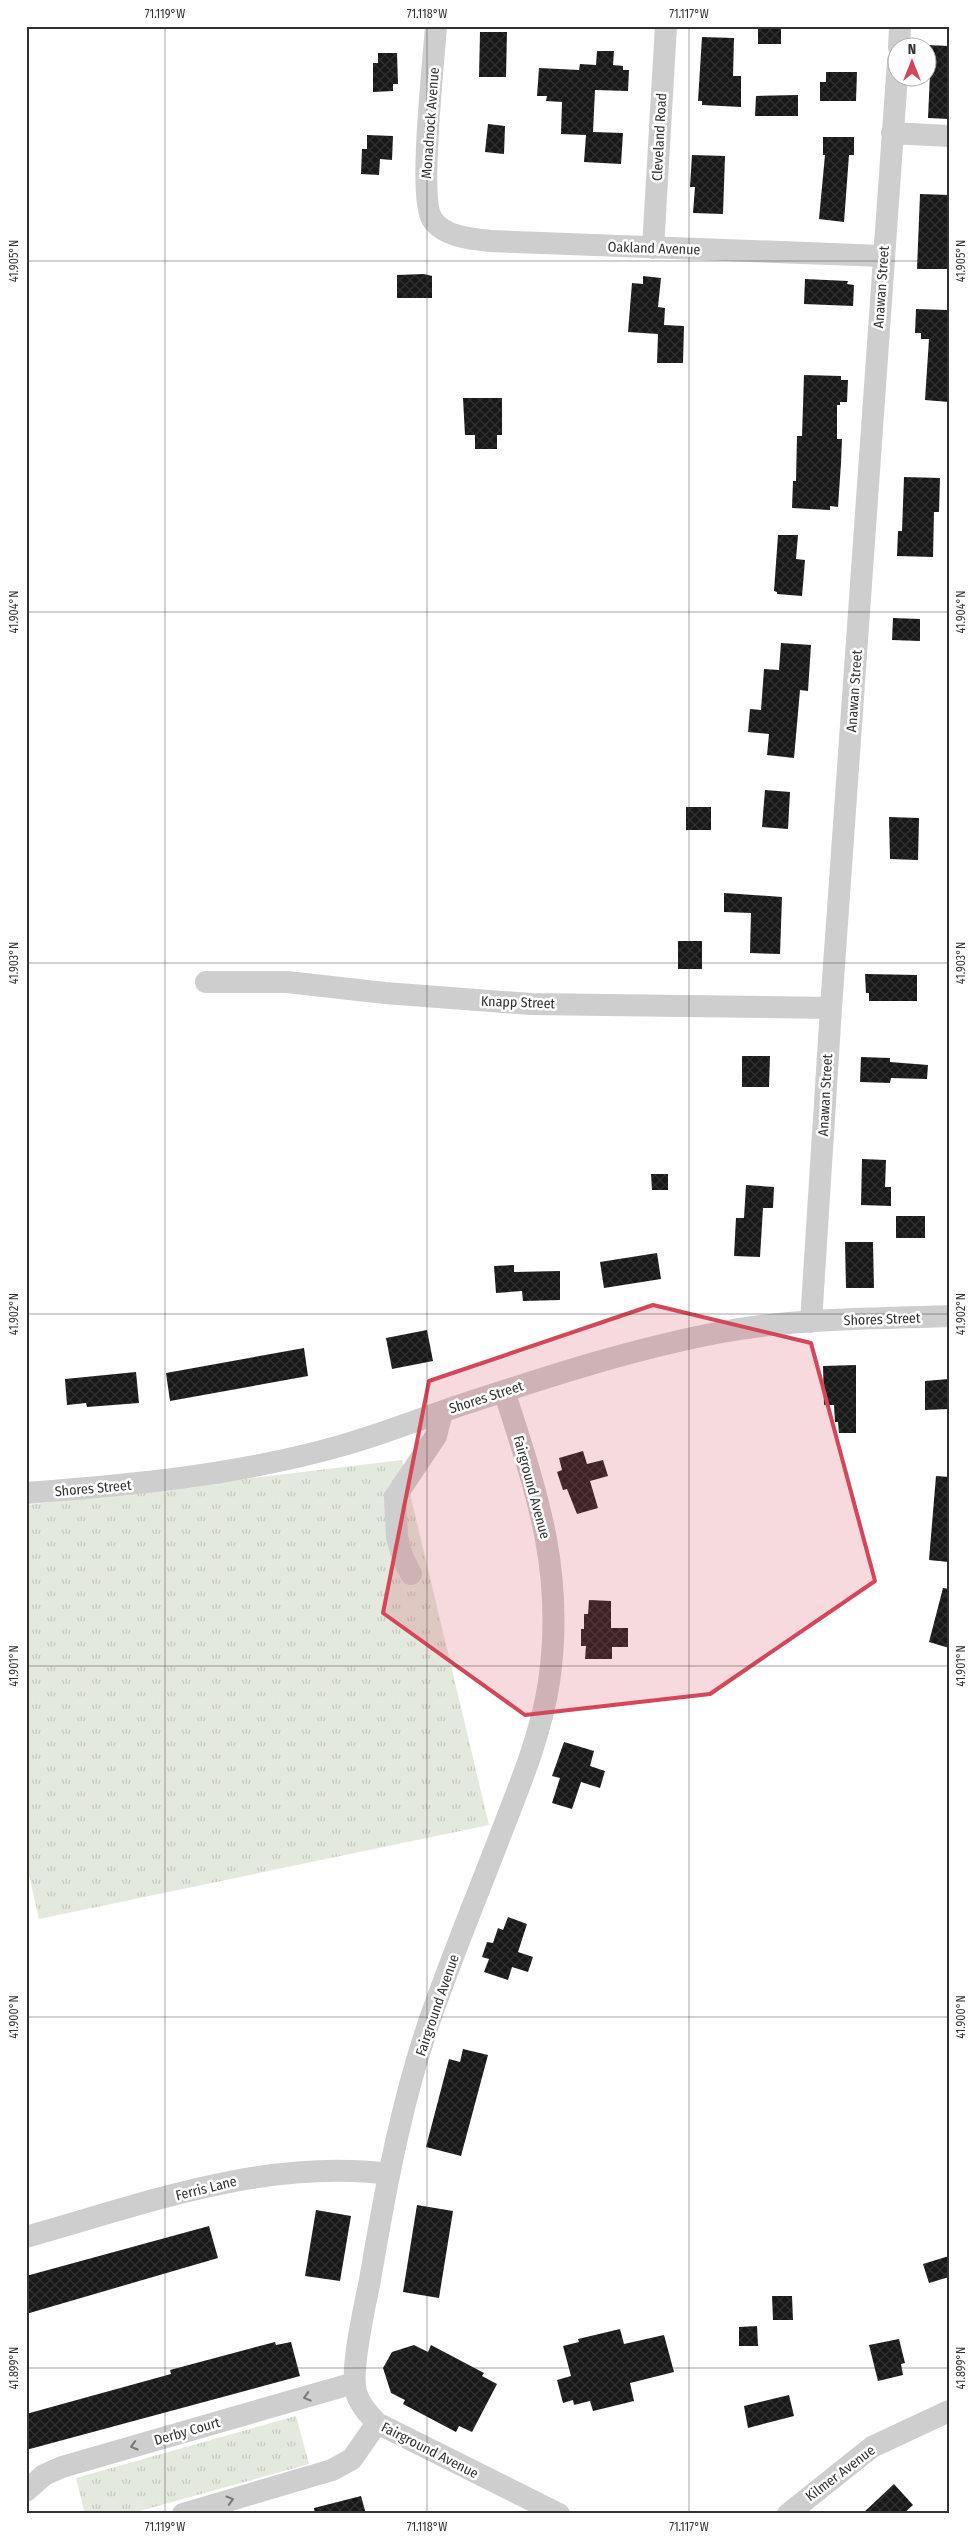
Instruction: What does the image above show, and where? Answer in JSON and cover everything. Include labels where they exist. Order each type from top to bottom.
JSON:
[{"type":"street","name":"Monadnock Avenue","points":[[432,218],[428,209],[426,182],[436,26]]},
{"type":"street","name":"Cleveland Road","points":[[653,248],[666,26]]},
{"type":"street","name":"Anawan Street","points":[[812,1322],[831,1008],[896,88]]},
{"type":"street","points":[[892,133],[949,136]]},
{"type":"street","name":"Oakland Avenue","points":[[432,218],[439,227],[467,238],[490,241],[883,256]]},
{"type":"street","name":"Knapp Street","points":[[206,982],[287,982],[385,993],[531,1004],[831,1008]]},
{"type":"street","name":"Shores Street","points":[[26,1494],[142,1484],[245,1469],[342,1446],[504,1391],[624,1354],[724,1331],[812,1322],[949,1316]]},
{"type":"street","name":"Fairground Avenue","points":[[504,1391],[540,1502],[548,1544],[553,1617],[548,1682],[538,1731],[527,1767],[428,2023],[389,2174],[359,2343],[354,2383],[362,2406],[377,2423],[559,2514]]},
{"type":"street","points":[[411,1574],[397,1537],[395,1497],[436,1436],[442,1412]]},
{"type":"street","name":"Ferris Lane","points":[[26,2237],[224,2182],[270,2174],[327,2169],[389,2174]]},
{"type":"street","name":"Derby Court","points":[[26,2491],[44,2475],[62,2467],[354,2383]]},
{"type":"street","name":"Kilmer Avenue","points":[[788,2514],[872,2447],[949,2411]]},
{"type":"street","points":[[183,2514],[332,2470],[352,2459],[377,2423]]},
{"type":"highlighted area","points":[[653,1305],[811,1343],[875,1581],[710,1694],[525,1715],[383,1613],[429,1381]]},
{"type":"green space","points":[[402,1460],[489,1825],[39,1919],[26,1862],[26,1505]]},
{"type":"green space","points":[[296,2416],[309,2464],[129,2514],[85,2514],[76,2478]]},
{"type":"building","points":[[758,26],[781,26],[781,44],[758,44]]},
{"type":"building","points":[[480,32],[507,32],[506,77],[479,77]]},
{"type":"building","points":[[702,37],[734,38],[733,76],[741,76],[741,107],[702,105],[702,101],[698,101]]},
{"type":"building","points":[[938,46],[949,46],[949,119],[928,118],[929,88],[938,88]]},
{"type":"building","points":[[597,51],[614,51],[613,65],[623,66],[623,70],[629,70],[628,91],[595,90],[593,132],[623,133],[621,164],[584,162],[586,135],[561,134],[562,102],[546,101],[547,96],[537,96],[539,68],[579,70],[580,64],[596,65]]},
{"type":"building","points":[[378,53],[397,53],[398,84],[393,84],[393,91],[373,92],[373,63],[378,63]]},
{"type":"building","points":[[826,72],[857,72],[856,101],[820,101],[820,82],[826,82]]},
{"type":"building","points":[[798,95],[798,116],[755,116],[756,96]]},
{"type":"building","points":[[488,124],[505,126],[504,154],[485,152]]},
{"type":"building","points":[[367,135],[393,136],[392,160],[380,159],[379,175],[361,174],[362,149],[367,149]]},
{"type":"building","points":[[823,137],[854,137],[854,155],[849,155],[844,222],[819,219],[825,155],[823,155]]},
{"type":"building","points":[[692,155],[725,156],[723,214],[693,213],[695,187],[690,187]]},
{"type":"building","points":[[920,194],[949,195],[949,269],[917,269]]},
{"type":"building","points":[[424,274],[432,276],[432,298],[397,298],[397,275]]},
{"type":"building","points":[[643,276],[661,278],[658,307],[665,308],[664,325],[684,326],[683,363],[657,363],[658,334],[628,332],[632,283],[643,284]]},
{"type":"building","points":[[805,279],[848,281],[847,284],[854,285],[853,306],[804,304]]},
{"type":"building","points":[[916,309],[947,310],[949,402],[925,400],[929,339],[921,339],[921,333],[915,333]]},
{"type":"building","points":[[804,375],[841,376],[841,380],[848,380],[847,402],[840,402],[840,405],[837,405],[837,439],[842,439],[838,507],[830,506],[830,510],[792,508],[793,481],[796,481],[797,436],[802,436]]},
{"type":"building","points":[[463,398],[502,398],[502,435],[497,435],[497,449],[475,449],[475,435],[465,435]]},
{"type":"building","points":[[904,477],[940,478],[939,512],[934,512],[933,557],[897,556],[898,531],[902,531]]},
{"type":"building","points":[[778,535],[798,535],[796,559],[805,560],[802,596],[777,594],[774,591]]},
{"type":"building","points":[[893,618],[920,619],[920,641],[892,640]]},
{"type":"building","points":[[781,643],[811,645],[808,691],[800,690],[794,758],[767,755],[769,734],[748,732],[750,709],[761,710],[764,669],[779,670]]},
{"type":"building","points":[[765,790],[790,792],[788,829],[762,827]]},
{"type":"building","points":[[686,807],[711,807],[711,830],[686,830]]},
{"type":"building","points":[[889,817],[919,818],[918,860],[890,859]]},
{"type":"building","points":[[724,893],[782,897],[780,954],[750,953],[751,913],[724,912]]},
{"type":"building","points":[[678,941],[702,941],[702,969],[678,969]]},
{"type":"building","points":[[865,974],[917,975],[917,1001],[869,1001],[869,993],[866,993]]},
{"type":"building","points":[[742,1056],[770,1056],[769,1087],[742,1087]]},
{"type":"building","points":[[861,1057],[890,1058],[890,1062],[928,1065],[927,1079],[891,1078],[890,1083],[860,1082]]},
{"type":"building","points":[[862,1159],[886,1160],[885,1187],[891,1187],[891,1206],[861,1205]]},
{"type":"building","points":[[651,1174],[668,1174],[668,1190],[652,1190]]},
{"type":"building","points":[[746,1185],[774,1187],[773,1208],[763,1208],[760,1257],[734,1256],[736,1218],[744,1218]]},
{"type":"building","points":[[896,1216],[925,1216],[925,1238],[896,1238]]},
{"type":"building","points":[[845,1242],[873,1242],[874,1288],[846,1288]]},
{"type":"building","points":[[657,1253],[661,1279],[604,1288],[600,1262]]},
{"type":"building","points":[[514,1265],[514,1272],[560,1271],[560,1300],[523,1301],[522,1291],[496,1293],[494,1266]]},
{"type":"building","points":[[427,1330],[433,1361],[392,1369],[386,1338]]},
{"type":"building","points":[[304,1348],[308,1376],[170,1401],[166,1373]]},
{"type":"building","points":[[856,1365],[856,1433],[839,1433],[838,1422],[835,1422],[834,1405],[824,1405],[823,1366]]},
{"type":"building","points":[[136,1372],[139,1403],[87,1407],[86,1403],[67,1405],[65,1379]]},
{"type":"building","points":[[949,1379],[949,1409],[925,1410],[925,1381]]},
{"type":"building","points":[[583,1451],[587,1464],[603,1460],[608,1476],[590,1481],[598,1508],[577,1514],[567,1489],[563,1490],[557,1472],[562,1470],[559,1458]]},
{"type":"building","points":[[936,1476],[949,1477],[949,1562],[929,1560]]},
{"type":"building","points":[[943,1588],[949,1589],[949,1648],[929,1642]]},
{"type":"building","points":[[589,1600],[611,1601],[611,1628],[628,1628],[628,1647],[612,1647],[612,1659],[585,1659],[586,1646],[581,1646],[581,1629],[584,1629],[584,1614],[588,1614]]},
{"type":"building","points":[[564,1742],[594,1751],[590,1766],[605,1771],[600,1788],[581,1782],[572,1809],[552,1803],[560,1778],[552,1776]]},
{"type":"building","points":[[508,1917],[527,1924],[518,1952],[533,1957],[528,1972],[512,1967],[508,1980],[484,1972],[489,1959],[482,1957],[487,1942],[493,1943],[498,1928],[503,1930]]},
{"type":"building","points":[[463,2049],[488,2055],[461,2156],[426,2147],[449,2059],[460,2062]]},
{"type":"building","points":[[417,2205],[453,2211],[439,2298],[403,2292]]},
{"type":"building","points":[[316,2210],[351,2216],[340,2281],[305,2276]]},
{"type":"building","points":[[209,2226],[218,2258],[26,2314],[26,2276]]},
{"type":"building","points":[[949,2256],[949,2277],[929,2283],[923,2264]]},
{"type":"building","points":[[772,2296],[792,2296],[793,2320],[773,2320]]},
{"type":"building","points":[[757,2326],[758,2346],[739,2346],[739,2327]]},
{"type":"building","points":[[620,2329],[624,2344],[664,2335],[674,2372],[630,2383],[634,2401],[593,2411],[590,2401],[574,2405],[573,2400],[563,2403],[557,2380],[571,2376],[563,2346],[579,2342],[578,2339]]},
{"type":"building","points":[[899,2339],[905,2363],[901,2364],[903,2375],[878,2381],[869,2345]]},
{"type":"building","points":[[275,2342],[276,2345],[291,2342],[300,2376],[26,2450],[26,2414],[171,2374],[170,2370]]},
{"type":"building","points":[[414,2345],[428,2352],[431,2345],[484,2373],[482,2376],[497,2384],[472,2432],[459,2426],[456,2432],[403,2404],[405,2400],[391,2393],[383,2368],[392,2352]]},
{"type":"building","points":[[789,2395],[794,2416],[748,2428],[744,2406]]},
{"type":"building","points":[[894,2484],[913,2505],[903,2514],[862,2514]]},
{"type":"building","points":[[361,2496],[366,2514],[315,2514],[314,2508]]}]
